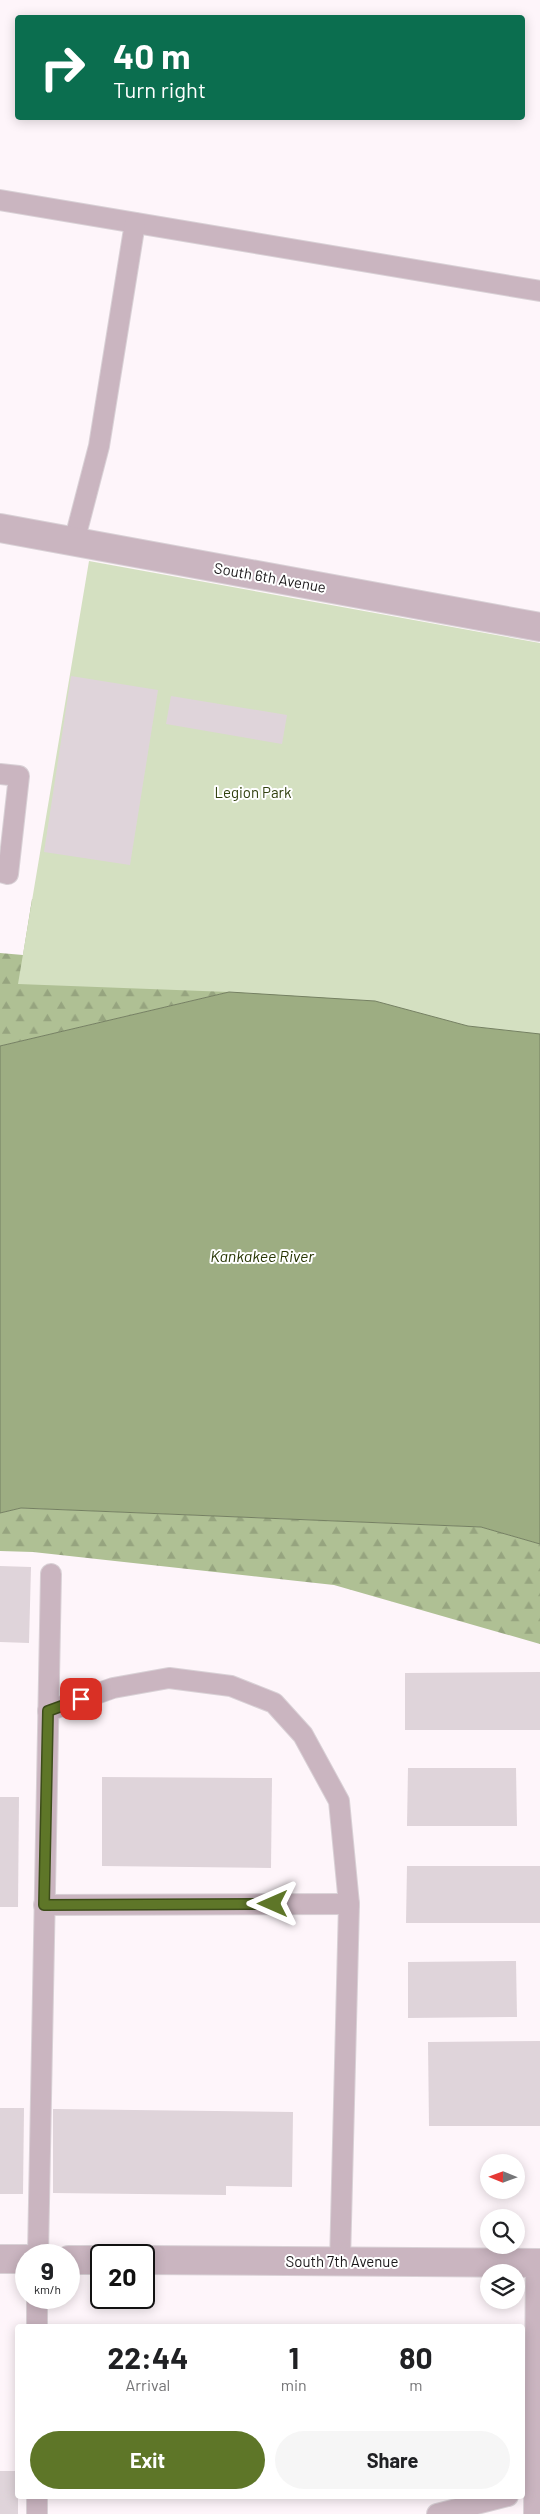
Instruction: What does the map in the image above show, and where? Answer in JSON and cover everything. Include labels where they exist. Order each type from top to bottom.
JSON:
[{"type":"street","name":"South 6th Avenue","points":[[0,528],[540,628]]},
{"type":"street","points":[[0,2259],[15,2259]]},
{"type":"street","name":"South 7th Avenue","points":[[155,2260],[540,2263]]},
{"type":"street","points":[[533,2499],[540,2263]]},
{"type":"lane","points":[[0,200],[540,291]]},
{"type":"lane","points":[[74,542],[99,446],[135,223]]},
{"type":"lane","points":[[0,774],[19,776],[8,874],[0,872]]},
{"type":"lane","points":[[38,2244],[51,1574]]},
{"type":"lane","points":[[48,1711],[113,1688],[169,1678],[231,1686],[274,1703],[303,1735],[339,1801],[349,1904],[340,2262]]},
{"type":"lane","points":[[44,1905],[349,1904]]},
{"type":"lane","points":[[37,2309],[37,2324]]},
{"type":"lane","points":[[37,2499],[37,2514]]},
{"type":"lane","points":[[437,2514],[496,2499]]},
{"type":"green space","name":"Legion Park","points":[[89,561],[540,643],[540,1035],[468,1026],[375,1001],[229,992],[18,984]]},
{"type":"green space","points":[[32,899],[348,1000],[229,992],[0,1046],[0,953],[23,955]]},
{"type":"green space","points":[[21,1508],[481,1527],[540,1544],[540,1644],[334,1585],[33,1552],[0,1551],[0,1513]]},
{"type":"water","name":"Kankakee River","points":[[229,992],[375,1001],[468,1026],[540,1034],[540,1544],[481,1527],[21,1508],[0,1513],[0,1046]]},
{"type":"building","points":[[71,676],[158,690],[130,865],[44,852]]},
{"type":"building","points":[[171,696],[287,715],[282,744],[166,724]]},
{"type":"building","points":[[0,1566],[31,1567],[29,1643],[0,1642]]},
{"type":"building","points":[[540,1672],[540,1730],[405,1730],[405,1673]]},
{"type":"building","points":[[408,1768],[516,1768],[517,1826],[407,1826]]},
{"type":"building","points":[[102,1777],[272,1778],[271,1868],[102,1866]]},
{"type":"building","points":[[0,1797],[19,1797],[18,1907],[0,1907]]},
{"type":"building","points":[[407,1866],[540,1866],[540,1923],[406,1923]]},
{"type":"building","points":[[516,1961],[517,2017],[408,2018],[408,1962]]},
{"type":"building","points":[[540,2041],[540,2126],[429,2126],[428,2042]]},
{"type":"building","points":[[0,2108],[24,2108],[23,2194],[0,2194]]},
{"type":"building","points":[[53,2109],[293,2112],[292,2187],[226,2186],[226,2195],[53,2193]]},
{"type":"building","points":[[0,2471],[15,2471],[15,2499],[18,2499],[18,2514],[0,2514]]},
{"type":"route","points":[[81,1699],[48,1711],[44,1905],[273,1904]]}]
